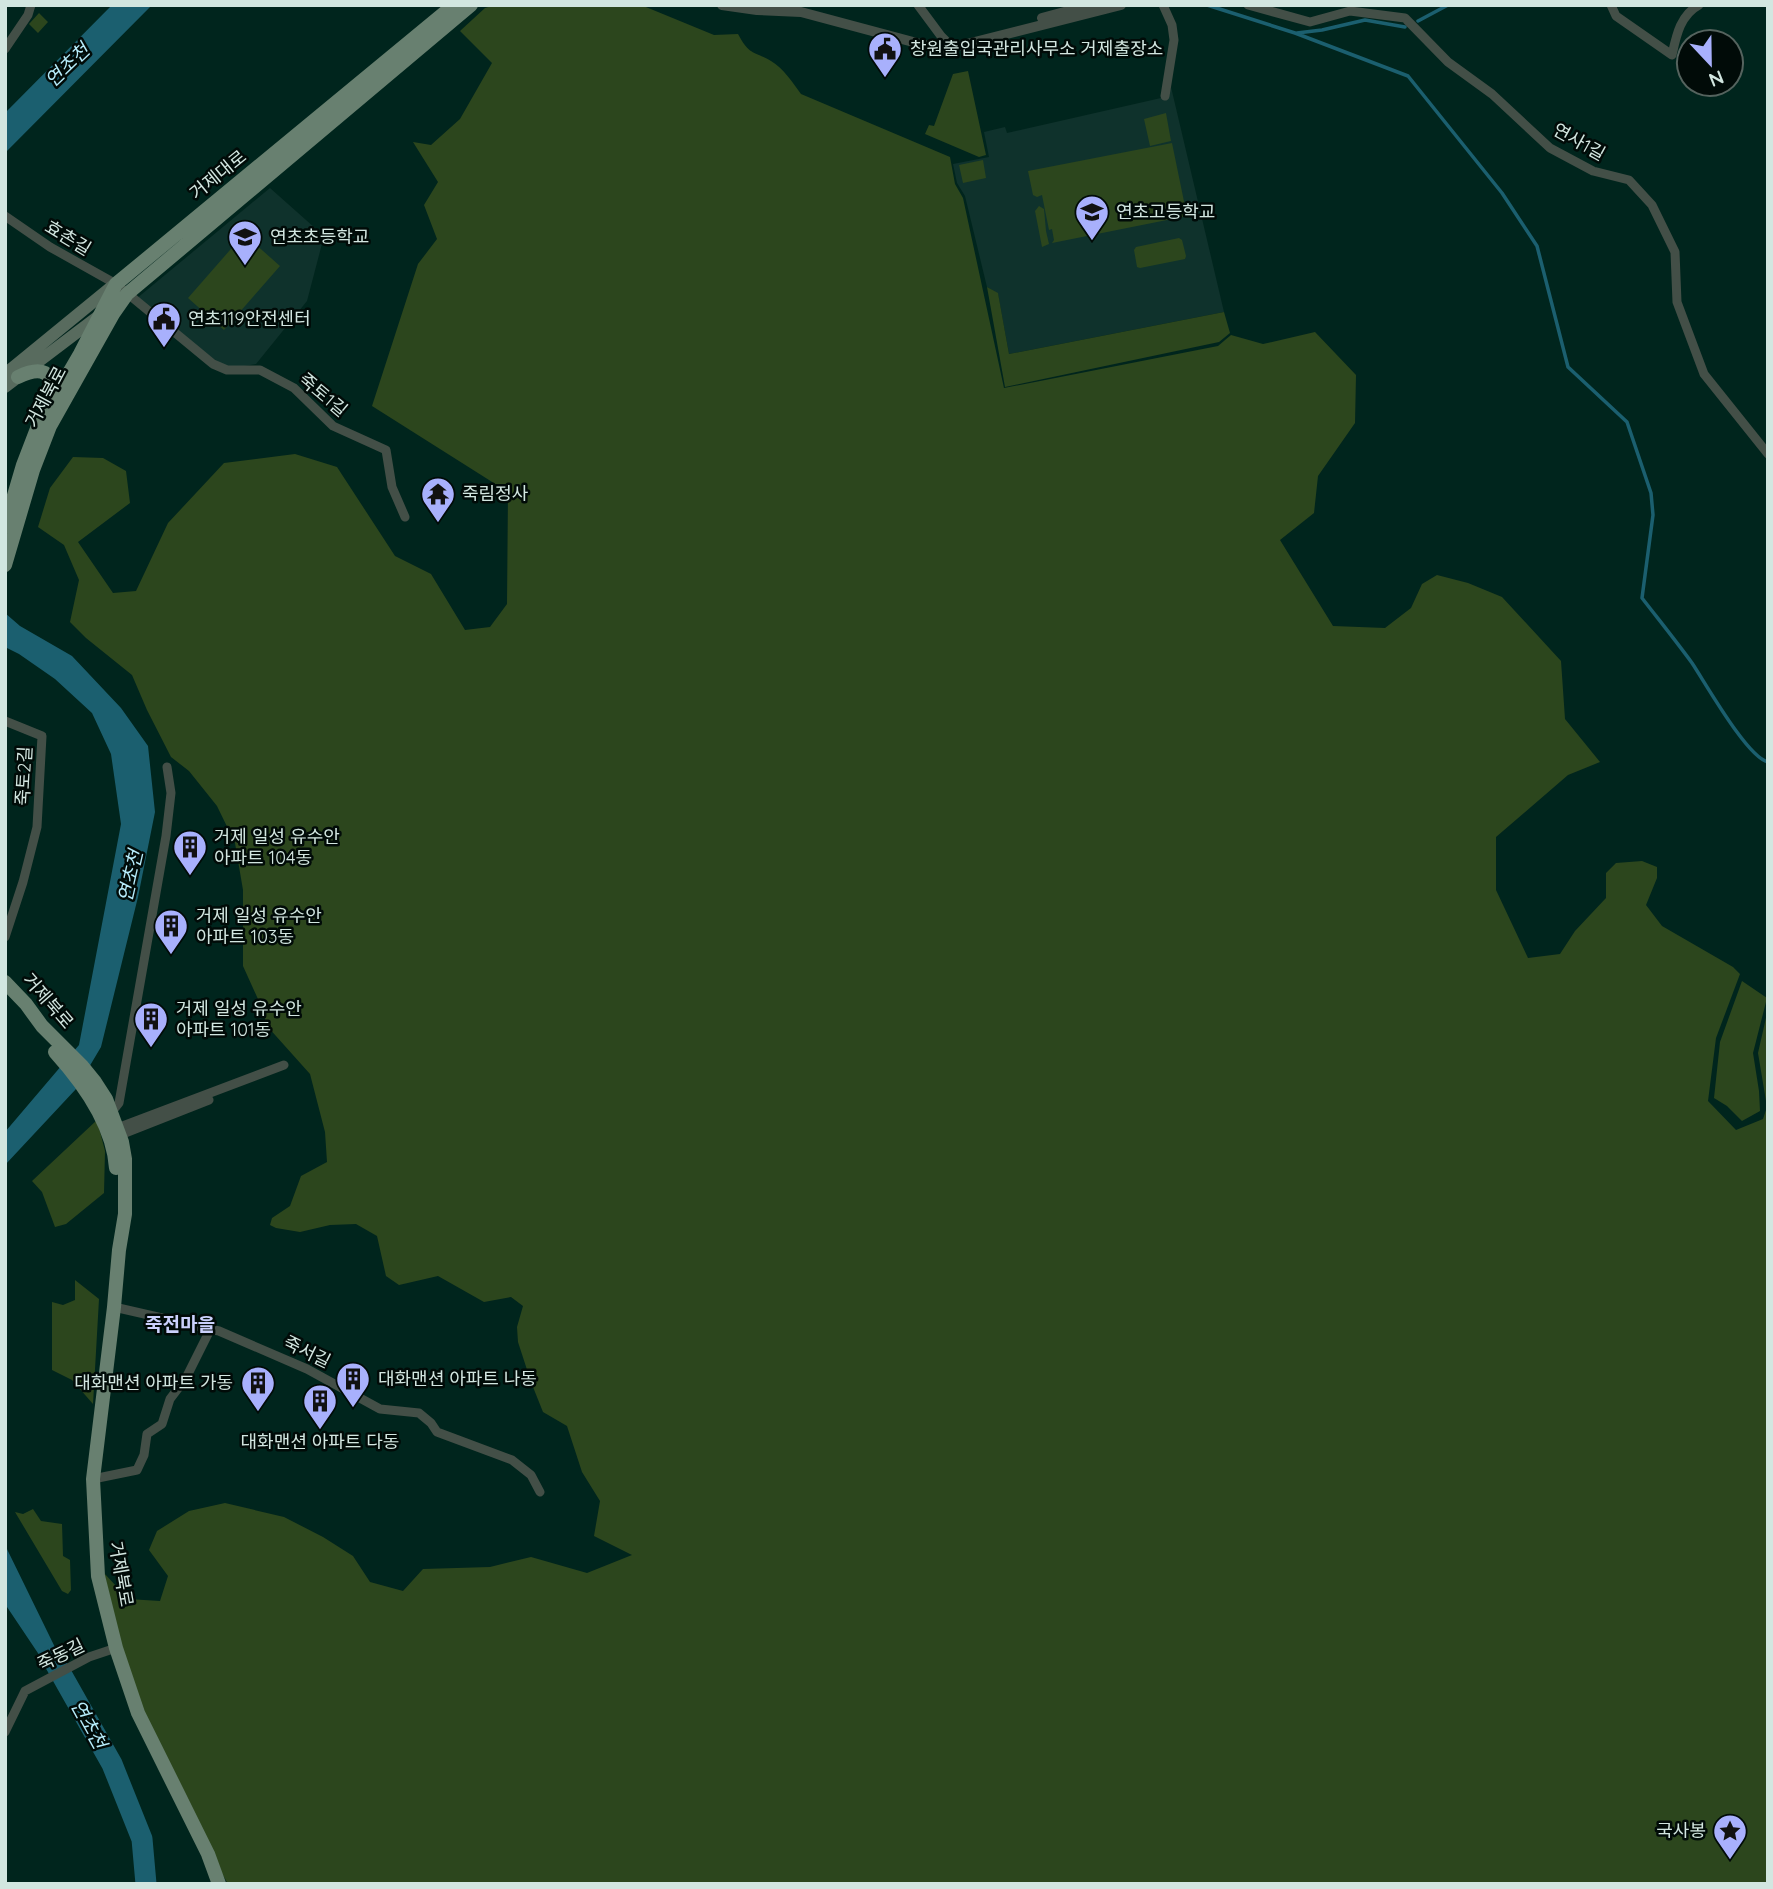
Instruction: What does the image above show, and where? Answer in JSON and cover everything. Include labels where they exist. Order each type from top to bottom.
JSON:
[{"type":"main road","name":"거제대로","points":[[5,387],[11,376],[121,289],[454,5]]},
{"type":"main road","name":"거제대로","points":[[156,267],[471,5]]},
{"type":"main road","name":"거제북로","points":[[5,526],[38,426],[102,313],[121,289],[156,267]]},
{"type":"main road","name":"거제북로","points":[[5,565],[33,470],[50,426],[113,314],[121,289]]},
{"type":"main road","name":"거제대로","points":[[11,376],[102,313]]},
{"type":"main road","points":[[11,376],[37,370],[50,377],[51,396],[48,408]]},
{"type":"main road","name":"거제북로","points":[[5,982],[26,1004],[57,1048]]},
{"type":"main road","name":"거제북로","points":[[5,990],[57,1048]]},
{"type":"main road","points":[[57,1048],[101,1104]]},
{"type":"main road","name":"거제북로","points":[[101,1104],[111,1114],[113,1134]]},
{"type":"main road","name":"거제북로","points":[[101,1104],[113,1134],[124,1149],[125,1190],[124,1224],[93,1479],[98,1576],[116,1648],[138,1713],[208,1854],[219,1884]]},
{"type":"street","points":[[5,49],[28,16],[31,5]]},
{"type":"street","points":[[722,5],[801,12],[935,49],[1121,5]]},
{"type":"street","points":[[772,5],[806,8],[950,46],[1090,5]]},
{"type":"street","points":[[918,5],[950,46]]},
{"type":"street","points":[[1163,5],[1172,25],[1174,40],[1165,96]]},
{"type":"street","name":"연사1길","points":[[1248,5],[1310,22],[1350,11],[1405,18],[1448,62],[1492,94],[1550,148],[1593,171],[1629,180],[1652,205],[1675,251],[1677,302],[1704,374],[1768,454]]},
{"type":"street","points":[[1611,5],[1616,16],[1672,55],[1679,27],[1699,5]]},
{"type":"street","name":"효촌길","points":[[5,216],[50,247],[121,289]]},
{"type":"street","name":"죽토1길","points":[[121,289],[213,364],[227,370],[260,370],[294,387],[332,426],[386,450],[392,487],[405,517]]},
{"type":"street","name":"죽토2길","points":[[5,721],[42,736],[37,827],[5,937]]},
{"type":"street","points":[[111,1114],[119,1103],[166,836],[171,793],[167,767]]},
{"type":"street","points":[[113,1134],[285,1068]]},
{"type":"street","name":"죽서길","points":[[114,1307],[211,1328],[275,1353],[380,1409],[419,1413],[437,1432],[512,1460],[531,1475],[540,1492]]},
{"type":"street","points":[[93,1479],[136,1470],[144,1455],[147,1434],[162,1424],[170,1399],[186,1378],[211,1328]]},
{"type":"street","name":"죽동길","points":[[5,1732],[25,1691],[89,1657],[116,1648]]},
{"type":"shaded area","name":"연초고등학교","points":[[1171,87],[1224,312],[1009,354],[998,294],[987,287],[965,196],[957,183],[953,164],[989,157],[984,132],[1005,127],[1007,133],[1161,98],[1167,100]]},
{"type":"shaded area","name":"연초초등학교","points":[[270,188],[324,236],[307,301],[256,364],[227,369],[136,299]]},
{"type":"green space","points":[[495,5],[641,5],[714,35],[738,34],[752,52],[780,68],[801,94],[950,157],[955,184],[963,198],[1004,388],[1218,346],[1231,335],[1263,344],[1315,332],[1356,375],[1355,423],[1318,476],[1314,513],[1280,540],[1333,626],[1385,628],[1411,608],[1422,584],[1437,575],[1468,583],[1502,597],[1561,661],[1565,719],[1600,762],[1568,775],[1496,837],[1496,890],[1528,958],[1560,954],[1575,931],[1606,898],[1606,873],[1616,863],[1642,861],[1657,867],[1657,878],[1646,905],[1662,926],[1733,967],[1740,974],[1716,1038],[1708,1101],[1736,1130],[1763,1119],[1767,1107],[1758,1053],[1768,1009],[1768,1884],[228,1884],[193,1823],[136,1704],[104,1573],[128,1599],[160,1601],[168,1576],[149,1550],[157,1531],[189,1511],[225,1503],[284,1517],[353,1556],[370,1582],[403,1591],[423,1569],[490,1567],[531,1557],[587,1573],[632,1555],[594,1536],[600,1501],[582,1472],[567,1426],[543,1412],[531,1382],[518,1342],[517,1327],[523,1306],[511,1297],[484,1302],[438,1276],[399,1285],[386,1276],[377,1236],[356,1224],[330,1225],[300,1232],[270,1225],[272,1218],[290,1206],[301,1176],[327,1162],[325,1132],[310,1074],[267,1026],[243,966],[243,890],[235,843],[217,806],[189,771],[171,757],[132,675],[70,622],[79,580],[64,545],[38,527],[50,488],[73,457],[103,458],[126,471],[130,503],[78,542],[113,593],[136,591],[168,523],[224,463],[295,454],[337,467],[395,556],[431,574],[465,630],[490,627],[507,604],[508,492],[372,406],[418,264],[437,239],[424,205],[438,182],[413,142],[431,145],[460,119],[492,63],[460,31],[485,8]]},
{"type":"green space","points":[[39,13],[48,22],[38,33],[29,24]]},
{"type":"green space","points":[[968,71],[986,155],[979,157],[925,134],[929,125],[934,126],[953,74]]},
{"type":"green space","points":[[1166,113],[1171,141],[1150,146],[1144,119]]},
{"type":"green space","points":[[1172,143],[1187,216],[1052,243],[1052,229],[1049,230],[1042,195],[1033,195],[1028,171]]},
{"type":"green space","points":[[983,160],[986,178],[963,183],[959,165]]},
{"type":"green space","points":[[1039,206],[1044,209],[1049,244],[1042,247],[1035,211]]},
{"type":"green space","points":[[244,234],[280,266],[224,330],[188,298]]},
{"type":"green space","points":[[1179,238],[1182,240],[1185,259],[1137,267],[1134,250],[1136,247]]},
{"type":"green space","points":[[987,287],[998,293],[1009,354],[1224,312],[1230,333],[1219,342],[1005,387]]},
{"type":"green space","points":[[1742,981],[1767,998],[1753,1053],[1760,1111],[1742,1121],[1714,1098],[1720,1042]]},
{"type":"green space","points":[[97,1120],[105,1151],[104,1193],[66,1224],[55,1227],[42,1192],[32,1181]]},
{"type":"green space","points":[[75,1280],[99,1299],[93,1404],[72,1380],[52,1370],[52,1302],[63,1305],[75,1300]]},
{"type":"green space","points":[[33,1509],[41,1521],[62,1524],[63,1556],[70,1560],[71,1590],[68,1594],[62,1591],[15,1512],[23,1514]]},
{"type":"water","points":[[112,5],[152,5],[5,153],[5,113]]},
{"type":"water","points":[[5,613],[20,626],[72,656],[121,708],[148,746],[155,812],[138,897],[101,1047],[76,1089],[5,1165],[5,1132],[79,1045],[121,824],[111,754],[92,713],[55,679],[5,647]]},
{"type":"water","points":[[5,1545],[69,1676],[58,1683],[5,1604]]},
{"type":"waterway","points":[[1207,5],[1295,33],[1408,76],[1502,193],[1537,246],[1568,367],[1627,422],[1651,493],[1653,515],[1642,598],[1692,663],[1738,734],[1759,757],[1768,762]]},
{"type":"waterway","points":[[1418,21],[1448,5]]},
{"type":"waterway","points":[[1297,33],[1365,20],[1405,27]]},
{"type":"waterway","name":"연초천","points":[[51,1656],[112,1764],[142,1839],[146,1884]]},
{"type":"place","name":"창원출입국관리사무소 거제출장소","points":[[885,79]]},
{"type":"place","name":"연초고등학교","points":[[1092,242]]},
{"type":"place","name":"연초초등학교","points":[[245,267]]},
{"type":"place","name":"연초119안전센터","points":[[164,349]]},
{"type":"place","name":"죽림정사","points":[[438,524]]},
{"type":"place","name":"거제 일성 유수안 아파트 104동","points":[[190,877]]},
{"type":"place","name":"거제 일성 유수안 아파트 103동","points":[[171,956]]},
{"type":"place","name":"거제 일성 유수안 아파트 101동","points":[[151,1049]]},
{"type":"place","name":"대화맨션 아파트 나동","points":[[353,1409]]},
{"type":"place","name":"대화맨션 아파트 가동","points":[[258,1413]]},
{"type":"place","name":"대화맨션 아파트 다동","points":[[320,1431]]},
{"type":"place","name":"국사봉","points":[[1730,1861]]},
{"type":"district","name":"죽전마을","points":[[180,1324]]}]
